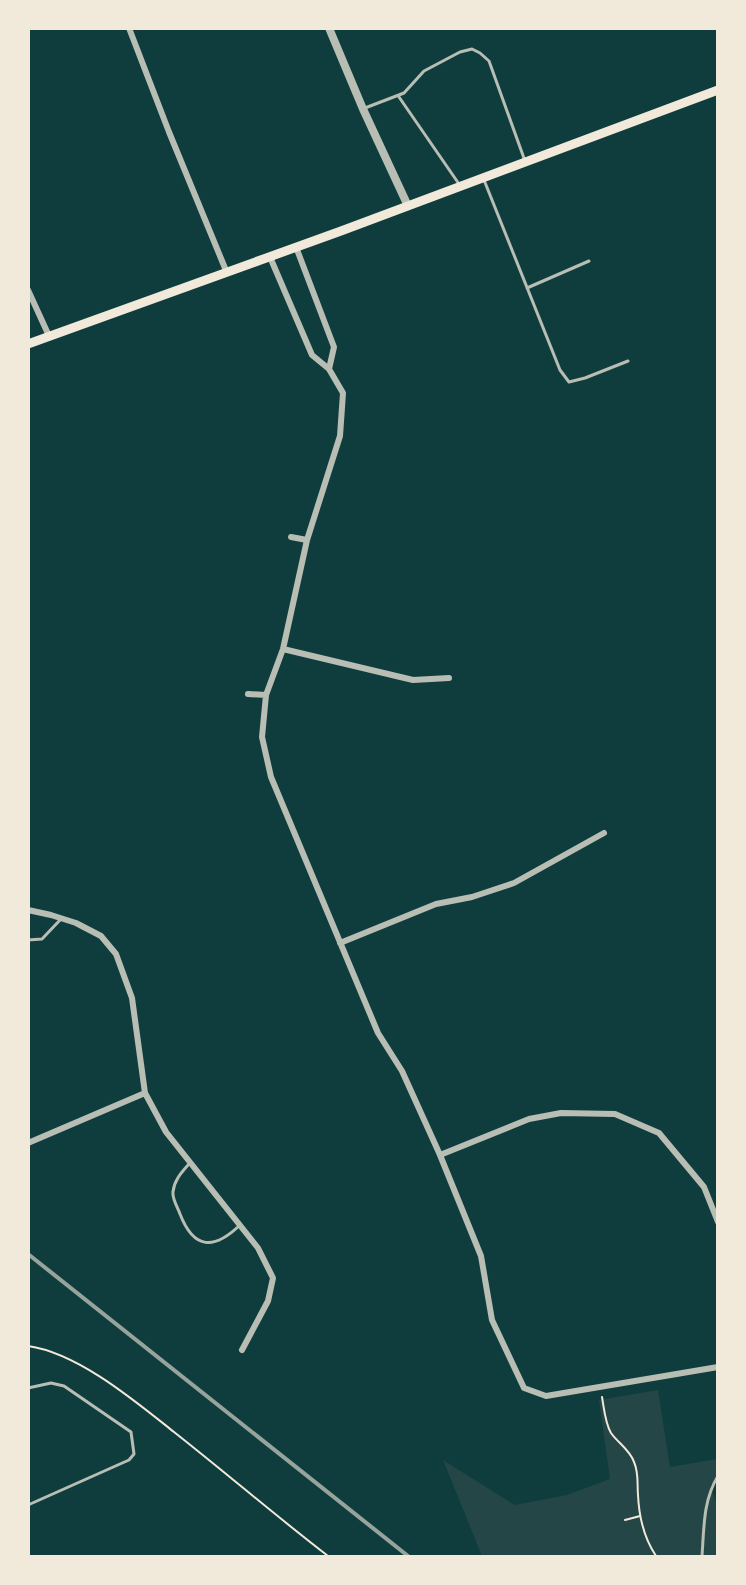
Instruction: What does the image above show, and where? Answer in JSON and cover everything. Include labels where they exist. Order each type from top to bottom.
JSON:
[{"type":"main road","points":[[28,344],[227,273],[717,90]]},
{"type":"street","points":[[129,28],[227,273]]},
{"type":"street","points":[[329,28],[408,206]]},
{"type":"street","points":[[296,247],[334,347],[329,369]]},
{"type":"street","points":[[270,257],[312,356],[329,369],[343,393],[339,436],[307,540],[283,650],[266,695],[262,737],[271,777],[378,1033],[402,1071],[440,1155],[481,1256],[492,1320],[524,1388],[546,1396],[717,1367]]},
{"type":"street","points":[[28,290],[49,336]]},
{"type":"street","points":[[291,537],[307,540]]},
{"type":"street","points":[[283,650],[413,680],[449,678]]},
{"type":"street","points":[[248,694],[266,695]]},
{"type":"street","points":[[340,943],[436,904],[472,897],[514,883],[604,833]]},
{"type":"street","points":[[28,910],[61,918],[101,936],[116,954],[132,999],[145,1093],[166,1132],[258,1248],[273,1278],[268,1301],[242,1350]]},
{"type":"street","points":[[28,1143],[145,1093]]},
{"type":"street","points":[[440,1155],[528,1119],[561,1113],[615,1114],[660,1133],[704,1187],[717,1222]]},
{"type":"lane","points":[[363,109],[399,97],[424,72],[451,57],[472,49],[480,52],[489,61],[526,162]]},
{"type":"lane","points":[[399,97],[460,186]]},
{"type":"lane","points":[[483,178],[560,370],[569,382],[628,361]]},
{"type":"lane","points":[[527,288],[589,261]]},
{"type":"lane","points":[[28,940],[42,939],[61,918]]},
{"type":"lane","points":[[190,1163],[176,1178],[172,1194],[185,1226],[196,1240],[213,1244],[228,1237],[240,1225]]},
{"type":"lane","points":[[28,1388],[51,1383],[64,1386],[131,1432],[135,1454],[129,1460],[28,1505]]},
{"type":"lane","points":[[702,1557],[706,1501],[717,1476]]},
{"type":"path","points":[[28,1346],[42,1348],[67,1359],[116,1386],[328,1557]]},
{"type":"path","points":[[601,1388],[608,1427],[631,1454],[635,1463],[640,1516],[647,1543],[656,1557]]},
{"type":"path","points":[[626,1520],[640,1516]]},
{"type":"shaded area","points":[[658,1390],[670,1467],[717,1459],[717,1482],[710,1485],[717,1504],[717,1556],[482,1556],[443,1460],[515,1505],[567,1495],[610,1479],[599,1400]]},
{"type":"railway","points":[[28,1254],[408,1556]]}]
